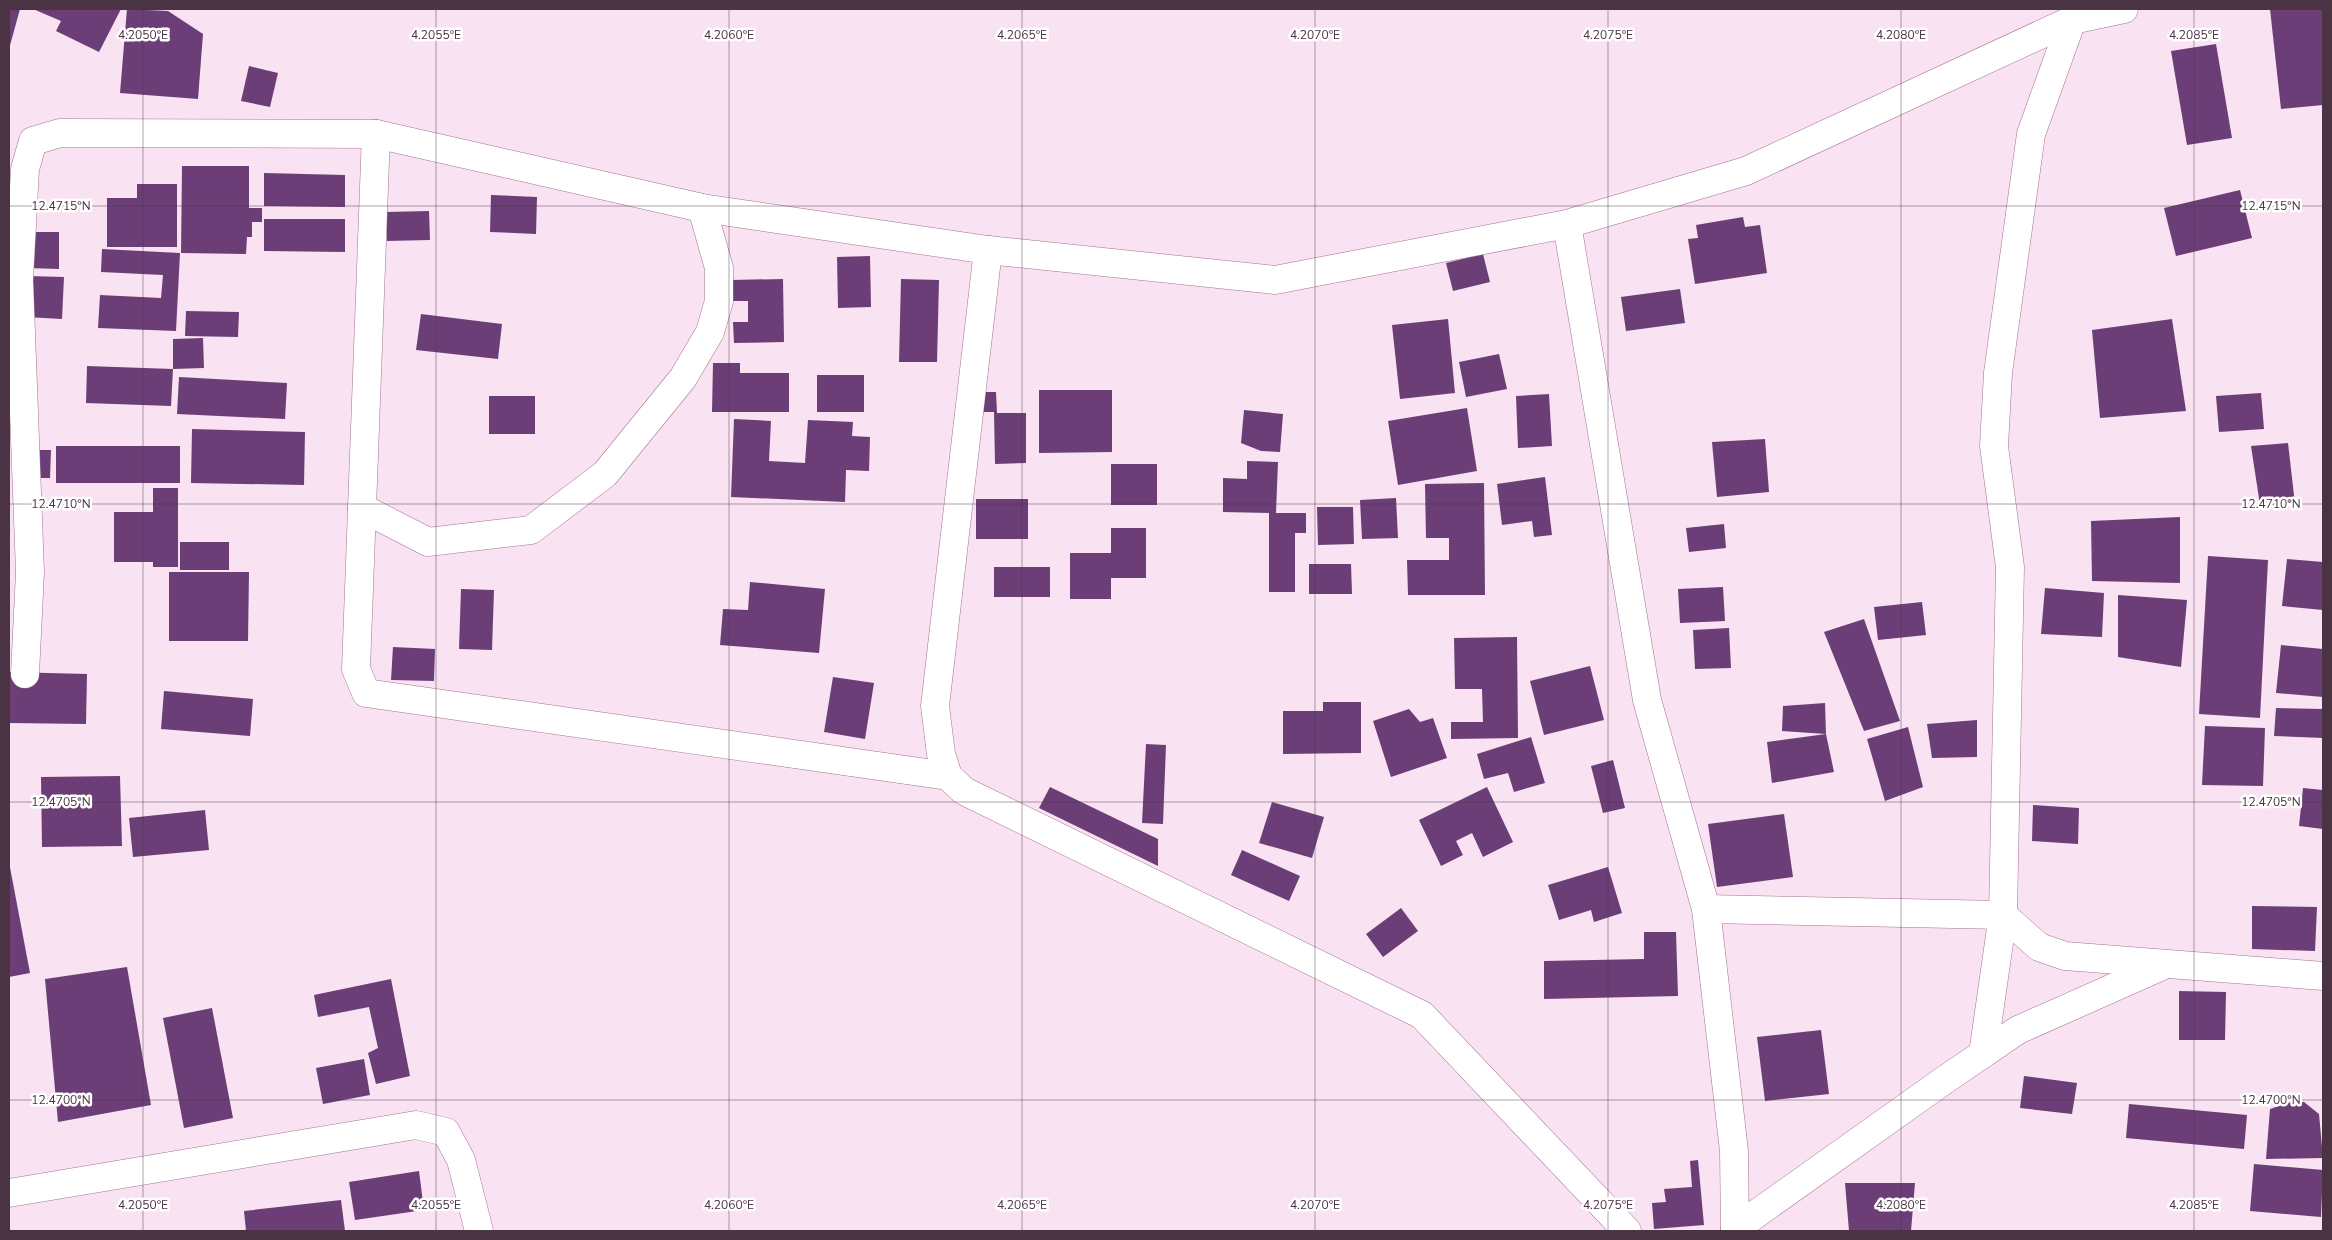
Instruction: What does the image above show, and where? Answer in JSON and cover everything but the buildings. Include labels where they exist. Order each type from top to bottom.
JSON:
[{"type":"street","points":[[25,674],[19,573],[14,280],[25,168],[33,141],[60,133],[376,134],[702,208],[988,250],[1275,280],[1567,224],[1746,171],[2072,20],[2124,9]]},
{"type":"street","points":[[1983,1054],[2003,915],[2010,568],[1994,446],[1998,373],[2031,134],[2072,20]]},
{"type":"street","points":[[376,134],[356,669],[366,693],[948,776]]},
{"type":"street","points":[[362,508],[428,542],[530,530],[605,474],[684,378],[710,332],[719,301],[719,268],[702,208]]},
{"type":"street","points":[[1567,224],[1647,700],[1706,909],[1734,1151],[1735,1230]]},
{"type":"street","points":[[988,250],[935,706],[941,754],[948,776],[964,791],[1422,1015],[1627,1231]]},
{"type":"street","points":[[1706,909],[2003,915],[2039,947],[2065,956],[2323,976]]},
{"type":"street","points":[[1735,1230],[2018,1030],[2166,964]]},
{"type":"street","points":[[9,1193],[416,1125],[446,1132],[461,1160],[479,1231]]}]
